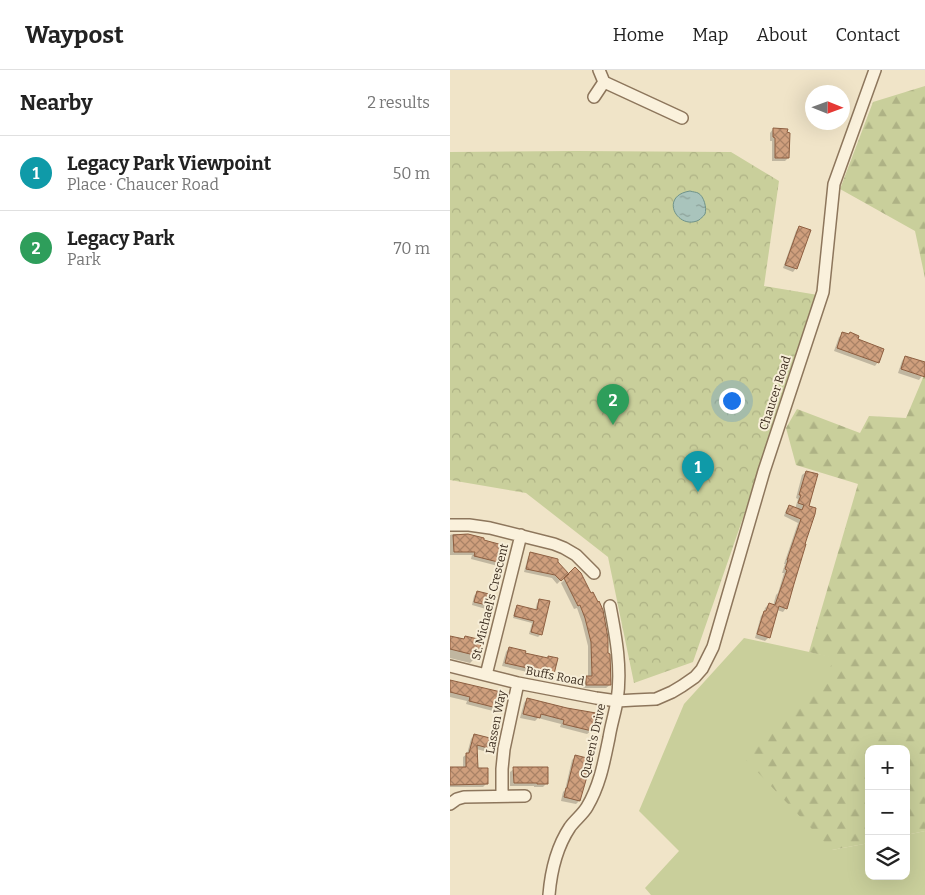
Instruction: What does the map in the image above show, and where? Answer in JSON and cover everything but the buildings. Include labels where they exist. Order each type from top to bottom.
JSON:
[{"type":"street","points":[[599,70],[604,82],[682,118]]},
{"type":"street","name":"Chaucer Road","points":[[656,699],[672,692],[695,677],[702,669],[713,647],[764,471],[823,292],[834,184],[875,70]]},
{"type":"street","points":[[594,97],[604,82]]},
{"type":"street","name":"St. Michael's Crescent","points":[[450,525],[490,528],[554,544],[576,555],[594,573]]},
{"type":"street","name":"St. Michael's Crescent","points":[[486,675],[521,535]]},
{"type":"street","name":"Queen's Drive","points":[[549,895],[550,877],[559,847],[564,836],[586,808],[596,790],[604,763],[617,701],[619,680],[618,653],[610,606]]},
{"type":"street","name":"Buffs Road","points":[[450,666],[518,683],[596,698],[617,701],[656,699]]},
{"type":"street","name":"Lassen Way","points":[[502,796],[504,749],[518,683]]},
{"type":"street","points":[[450,804],[464,797],[524,796]]},
{"type":"green space","points":[[925,86],[925,278],[915,231],[840,189],[873,102]]},
{"type":"green space","points":[[450,152],[731,152],[779,181],[764,286],[818,295],[693,662],[634,683],[608,557],[526,493],[450,480]]},
{"type":"green space","points":[[925,373],[925,831],[910,834],[910,745],[865,745],[865,844],[832,850],[746,760],[837,659],[809,652],[858,484],[796,465],[786,428],[797,409],[860,433],[869,416],[906,418]]},
{"type":"green space","points":[[744,638],[837,658],[832,850],[865,844],[865,880],[910,880],[910,834],[925,831],[925,895],[651,895],[645,888],[679,851],[639,811],[684,704]]},
{"type":"water","points":[[690,191],[700,195],[706,209],[703,217],[691,222],[684,221],[678,217],[673,205],[675,199],[680,194]]},
{"type":"place","name":"Legacy Park","points":[[613,425]]},
{"type":"place","name":"Legacy Park Viewpoint","points":[[698,492]]}]
